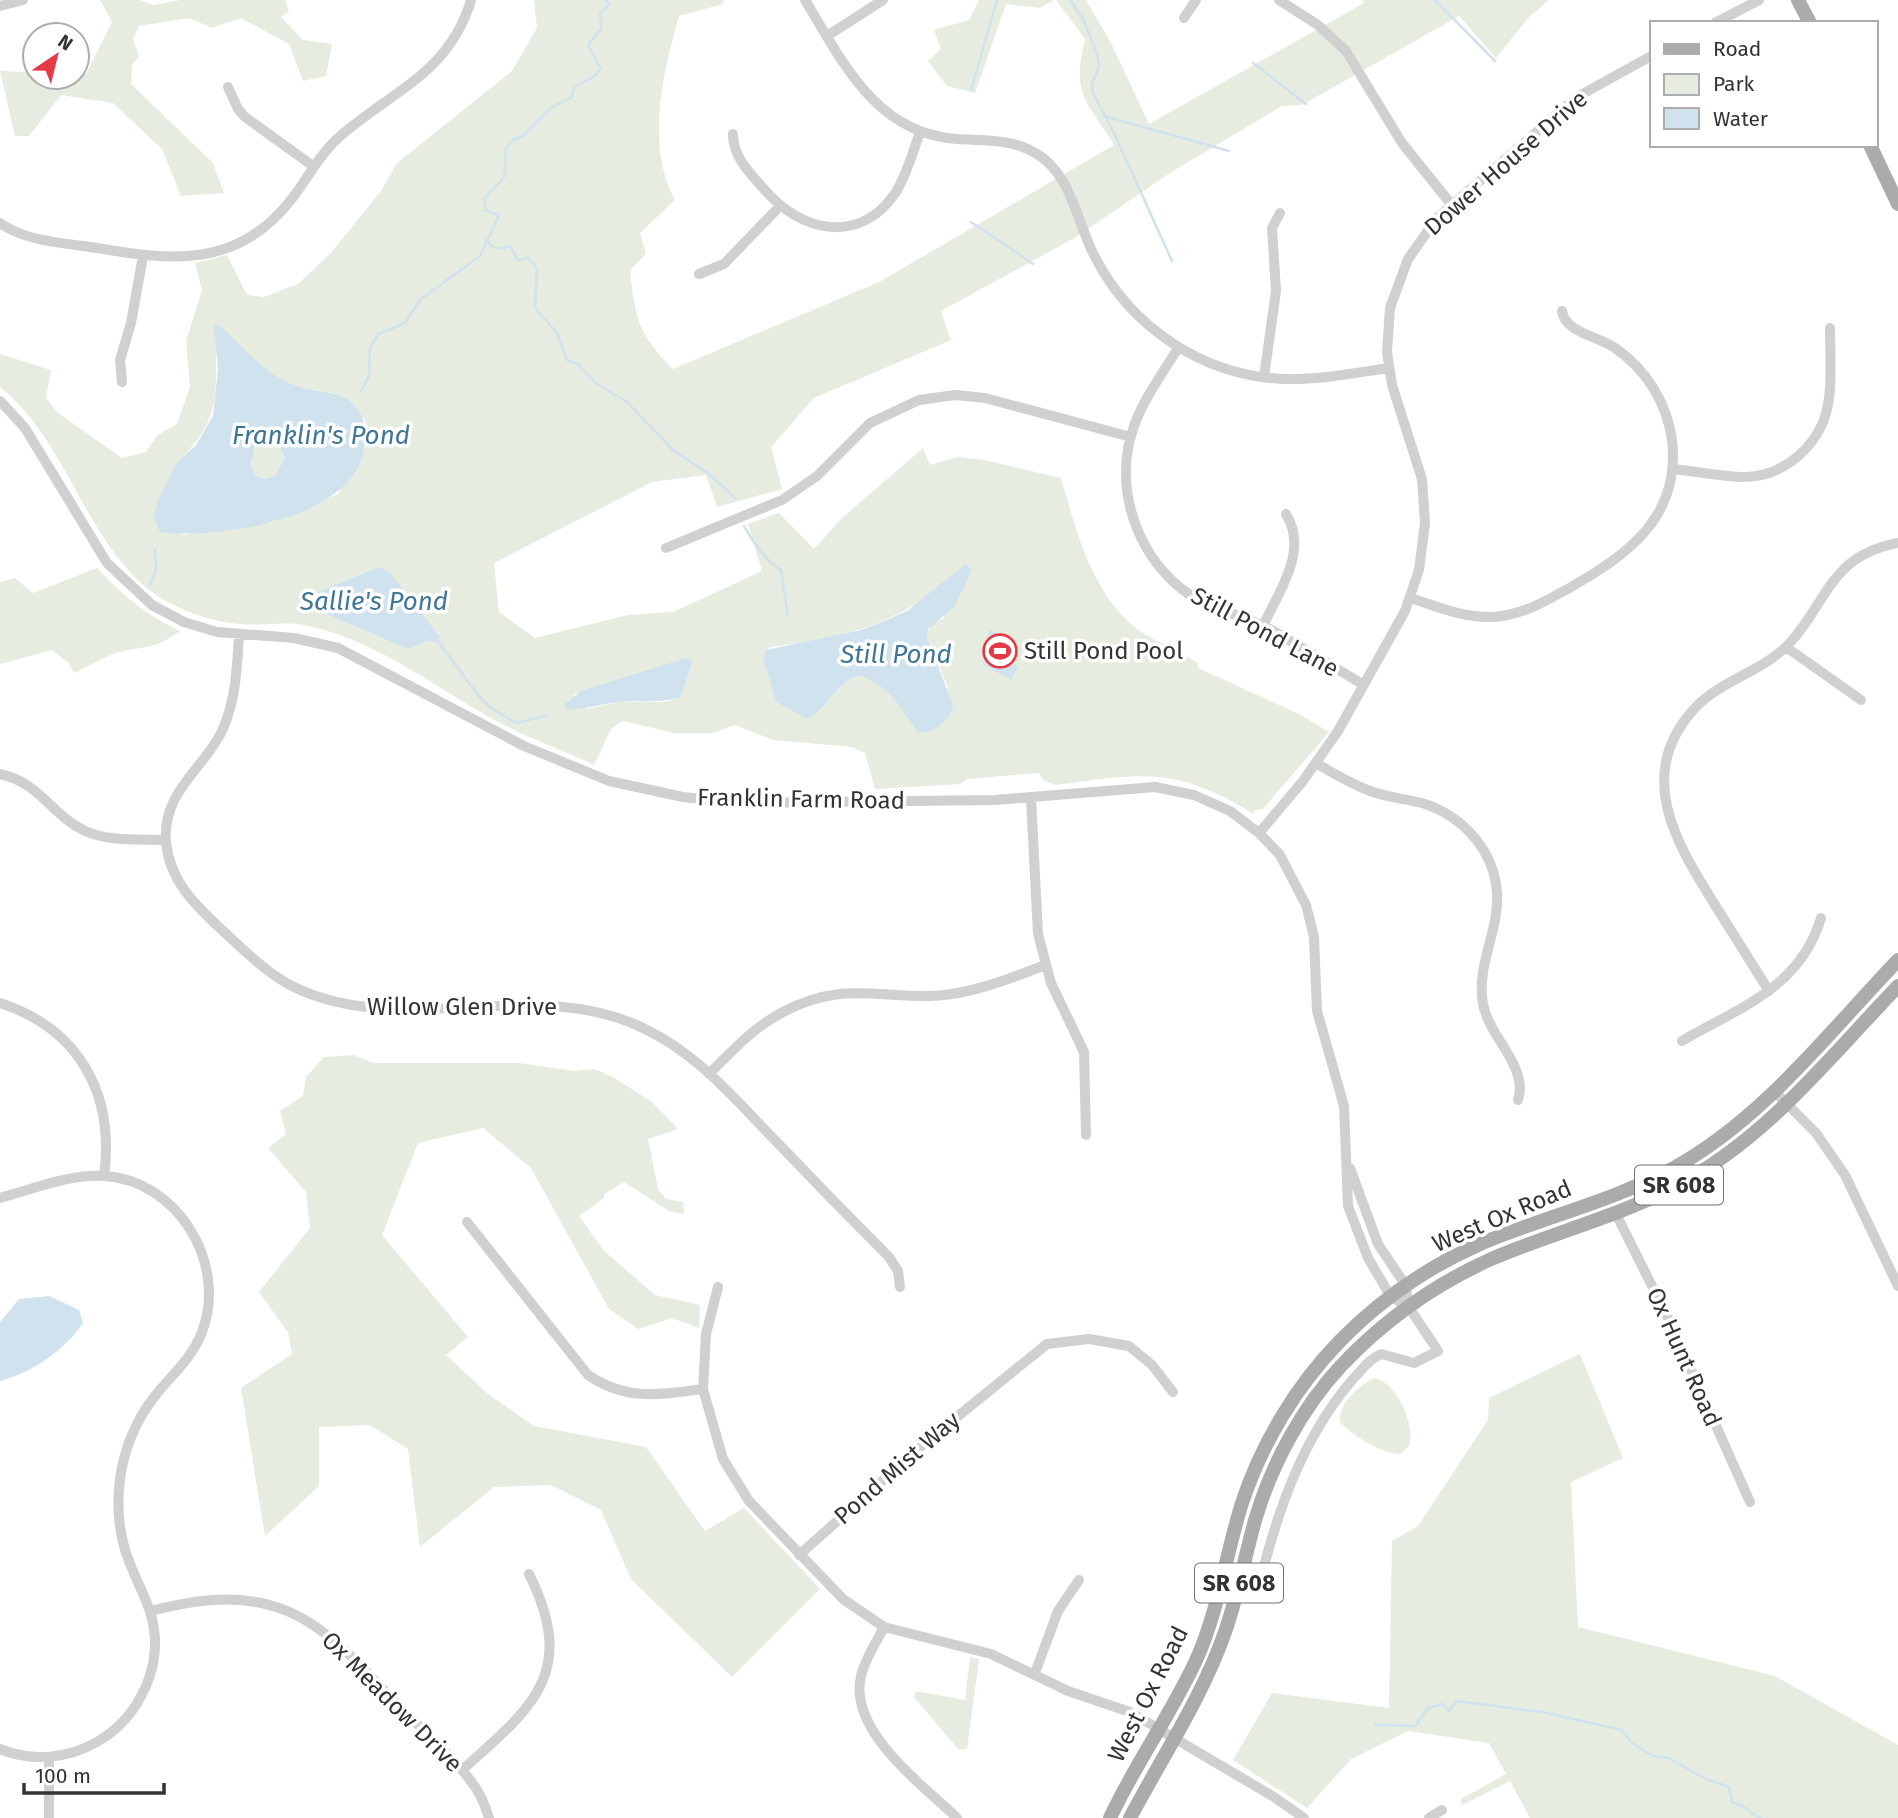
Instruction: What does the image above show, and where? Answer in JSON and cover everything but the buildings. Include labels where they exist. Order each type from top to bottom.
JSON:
[{"type":"main road","points":[[1798,0],[1809,21]]},
{"type":"main road","points":[[1871,147],[1898,204]]},
{"type":"main road","name":"West Ox Road","points":[[1110,1818],[1198,1654],[1217,1599],[1242,1505],[1276,1428],[1304,1383],[1327,1355],[1406,1286],[1473,1248],[1613,1195],[1673,1168],[1732,1129],[1774,1091],[1898,960]]},
{"type":"main road","name":"West Ox Road","points":[[1130,1818],[1204,1683],[1222,1641],[1256,1516],[1286,1445],[1338,1370],[1374,1334],[1408,1306],[1449,1280],[1492,1259],[1675,1187],[1708,1168],[1751,1137],[1787,1103],[1898,986]]},
{"type":"street","points":[[0,6],[23,0]]},
{"type":"street","points":[[0,223],[27,235],[143,256],[193,257],[234,245],[279,214],[313,166],[339,138],[438,62],[458,33],[471,0]]},
{"type":"street","points":[[804,0],[870,100],[896,120],[920,132],[942,137],[1010,142],[1044,160],[1068,188],[1093,253],[1115,291],[1145,323],[1178,348],[1217,366],[1264,377],[1303,379],[1389,368]]},
{"type":"street","points":[[827,36],[883,0]]},
{"type":"street","points":[[1184,18],[1196,0]]},
{"type":"street","points":[[1279,0],[1318,25],[1346,51],[1402,144],[1451,204]]},
{"type":"street","points":[[1719,21],[1759,0]]},
{"type":"street","name":"Dower House Drive","points":[[1259,833],[1316,763],[1364,685],[1411,598],[1423,546],[1425,501],[1418,458],[1389,368],[1388,330],[1395,288],[1412,250],[1451,204],[1520,149],[1577,97],[1650,57]]},
{"type":"street","points":[[228,87],[232,99],[245,117],[313,166]]},
{"type":"street","points":[[733,134],[740,161],[779,207],[813,225],[839,226],[863,220],[895,194],[920,132]]},
{"type":"street","points":[[699,274],[724,264],[779,207]]},
{"type":"street","points":[[1264,377],[1276,291],[1272,228],[1280,213]]},
{"type":"street","points":[[122,382],[120,360],[131,323],[143,256]]},
{"type":"street","points":[[1411,598],[1476,617],[1508,615],[1539,605],[1619,559],[1639,541],[1664,500],[1672,469],[1672,440],[1668,420],[1648,380],[1617,348],[1571,327],[1562,310]]},
{"type":"street","points":[[1672,469],[1755,476],[1770,472],[1795,459],[1814,439],[1827,413],[1830,328]]},
{"type":"street","name":"Still Pond Lane","points":[[1178,348],[1142,409],[1130,437],[1127,455],[1128,498],[1137,530],[1153,559],[1191,596],[1263,626],[1364,685]]},
{"type":"street","points":[[666,548],[782,500],[817,476],[870,422],[919,400],[955,396],[985,398],[1130,437]]},
{"type":"street","name":"Franklin Farm Road","points":[[0,401],[25,428],[107,563],[152,605],[184,622],[239,635],[294,638],[338,648],[524,747],[583,772],[646,790],[744,803],[1031,798],[1137,786],[1174,790],[1221,806],[1259,833],[1290,870],[1310,916],[1314,937],[1317,1011],[1344,1106],[1348,1206],[1368,1258],[1391,1297]]},
{"type":"street","points":[[1263,626],[1295,555],[1295,534],[1286,514]]},
{"type":"street","points":[[1769,991],[1678,846],[1667,811],[1665,777],[1678,734],[1696,708],[1714,692],[1786,647],[1835,576],[1861,556],[1898,543]]},
{"type":"street","name":"Willow Glen Drive","points":[[239,635],[235,692],[230,711],[217,740],[174,798],[166,840],[172,869],[188,897],[260,964],[294,987],[335,1002],[378,1009],[551,1006],[600,1012],[661,1037],[709,1074],[889,1257],[898,1271],[900,1287]]},
{"type":"street","points":[[1786,647],[1861,700]]},
{"type":"street","points":[[1316,763],[1374,792],[1436,808],[1464,826],[1483,849],[1494,876],[1497,907],[1482,971],[1483,1004],[1493,1033],[1519,1074],[1521,1091],[1518,1100]]},
{"type":"street","points":[[0,774],[35,789],[61,814],[84,830],[111,838],[166,840]]},
{"type":"street","points":[[1031,798],[1038,934],[1045,965],[1084,1052],[1086,1135]]},
{"type":"street","points":[[1682,1041],[1769,991],[1801,962],[1821,918]]},
{"type":"street","points":[[709,1074],[765,1023],[818,998],[860,991],[917,996],[950,994],[1045,965]]},
{"type":"street","points":[[0,1003],[47,1025],[82,1061],[95,1085],[103,1111],[107,1145],[104,1176]]},
{"type":"street","points":[[1774,1091],[1816,1133],[1845,1175],[1898,1286]]},
{"type":"street","name":"Franklin Farm Road","points":[[1348,1163],[1378,1244],[1406,1286],[1408,1306]]},
{"type":"street","points":[[0,1198],[80,1178],[104,1176],[140,1185],[173,1208],[200,1246],[209,1281],[209,1305],[198,1341],[186,1361],[144,1411],[122,1467],[118,1510],[122,1537],[149,1611],[155,1642],[146,1687],[135,1708],[113,1732],[73,1753],[48,1757],[18,1755],[0,1749]]},
{"type":"street","name":"Ox Hunt Road","points":[[1615,1212],[1668,1318],[1749,1502]]},
{"type":"street","points":[[467,1222],[588,1375],[614,1390],[632,1395],[703,1389]]},
{"type":"street","points":[[718,1287],[706,1334],[703,1389],[723,1459],[749,1501],[843,1599],[884,1628],[991,1654],[1068,1691],[1129,1712],[1274,1797],[1304,1818]]},
{"type":"street","points":[[1261,1578],[1278,1512],[1312,1437],[1339,1397],[1376,1356],[1391,1354],[1414,1363],[1438,1351],[1408,1306],[1391,1297]]},
{"type":"street","name":"Pond Mist Way","points":[[799,1555],[996,1383],[1047,1344],[1088,1339],[1129,1346],[1153,1365],[1173,1392]]},
{"type":"street","points":[[462,1770],[523,1714],[542,1684],[548,1657],[549,1632],[544,1607],[529,1574]]},
{"type":"street","points":[[1035,1673],[1058,1611],[1079,1580]]},
{"type":"street","name":"Ox Meadow Drive","points":[[149,1611],[187,1602],[224,1599],[267,1604],[300,1617],[336,1643],[462,1770],[478,1791],[489,1818]]},
{"type":"street","points":[[884,1628],[861,1675],[860,1705],[877,1738],[957,1818]]},
{"type":"street","points":[[48,1757],[49,1818]]},
{"type":"street","points":[[1429,1818],[1442,1810]]},
{"type":"green space","points":[[100,0],[139,0],[154,5],[180,0],[285,0],[289,11],[281,17],[303,40],[332,44],[326,76],[303,81],[289,44],[241,18],[212,28],[189,18],[139,26],[133,39],[139,56],[132,65],[131,84],[213,163],[224,193],[181,196],[162,149],[113,103],[61,95],[29,136],[15,136],[0,71],[21,72],[21,91],[91,91],[91,64],[112,22]]},
{"type":"green space","points":[[534,0],[724,0],[723,4],[679,16],[667,61],[659,133],[666,179],[675,200],[640,233],[646,254],[630,270],[640,325],[652,346],[673,369],[879,282],[1114,145],[1084,97],[1080,74],[1085,39],[1056,0],[1086,0],[1111,43],[1149,124],[1364,3],[1363,0],[1549,0],[1528,18],[1496,58],[1459,16],[1302,105],[1282,106],[1173,171],[1076,237],[941,311],[951,340],[814,398],[771,447],[782,489],[717,507],[706,475],[652,482],[494,563],[499,612],[535,638],[628,615],[673,612],[762,571],[748,524],[779,513],[814,549],[841,519],[923,448],[930,465],[958,457],[984,460],[1061,478],[1090,565],[1100,586],[1128,621],[1146,635],[1198,663],[1198,668],[1297,713],[1329,732],[1263,809],[1255,810],[1254,814],[1227,798],[1202,788],[1158,777],[1136,776],[1056,785],[1043,780],[1039,773],[967,779],[960,784],[875,789],[865,753],[852,747],[773,740],[735,725],[713,733],[674,733],[623,721],[611,729],[594,765],[516,731],[361,643],[304,625],[228,623],[202,616],[153,593],[122,563],[104,538],[41,432],[22,408],[0,387],[0,354],[51,370],[46,398],[58,413],[122,458],[146,452],[158,435],[177,424],[190,387],[186,341],[202,290],[195,263],[227,255],[247,295],[264,297],[298,284],[330,254],[381,191],[397,163],[512,71],[537,28]],"holes":[[[218,324],[268,374],[298,387],[333,393],[352,404],[366,422],[338,494],[273,522],[182,535],[177,462],[194,445],[211,413],[215,398]],[[927,596],[945,618],[931,623],[927,635],[948,688],[913,725],[892,696],[862,676],[846,683],[807,719],[776,702],[763,658],[770,647],[852,632],[909,608]],[[307,606],[427,641],[408,649]],[[686,658],[693,660],[681,697],[665,702],[618,702],[586,709],[573,695]]]},
{"type":"green space","points":[[979,0],[1054,0],[1040,8],[1006,4],[975,93],[947,86],[928,61],[941,49],[934,30],[969,20]]},
{"type":"green space","points":[[260,426],[278,441],[284,460],[276,475],[266,479],[254,475],[251,463]]},
{"type":"green space","points":[[97,568],[135,604],[180,631],[155,645],[116,653],[74,673],[69,663],[52,650],[0,664],[0,582],[15,578],[33,593]]},
{"type":"green space","points":[[354,1055],[373,1063],[519,1063],[574,1071],[594,1069],[613,1077],[652,1102],[678,1129],[648,1139],[658,1189],[666,1199],[683,1202],[684,1214],[669,1211],[624,1182],[604,1194],[604,1198],[579,1216],[604,1251],[655,1295],[700,1305],[699,1328],[672,1318],[638,1329],[609,1309],[531,1168],[483,1128],[418,1143],[382,1235],[468,1337],[446,1355],[488,1394],[534,1426],[646,1447],[705,1531],[744,1508],[820,1589],[732,1677],[631,1579],[601,1510],[551,1485],[494,1487],[420,1547],[408,1449],[370,1425],[319,1427],[319,1486],[265,1536],[241,1388],[292,1354],[288,1332],[259,1292],[310,1228],[306,1192],[268,1148],[286,1134],[280,1111],[303,1096],[306,1077],[324,1057]]},
{"type":"green space","points":[[1580,1354],[1623,1458],[1571,1482],[1578,1627],[1775,1676],[1898,1745],[1898,1818],[1530,1818],[1510,1781],[1462,1805],[1461,1799],[1506,1774],[1489,1743],[1408,1731],[1351,1759],[1307,1808],[1233,1760],[1272,1693],[1389,1708],[1392,1541],[1418,1526],[1488,1420],[1489,1398]]},
{"type":"green space","points":[[1375,1378],[1391,1388],[1407,1417],[1410,1428],[1409,1446],[1400,1454],[1384,1451],[1368,1443],[1340,1422],[1346,1401],[1362,1385]]},
{"type":"green space","points":[[970,1657],[979,1659],[967,1749],[958,1749],[914,1697],[916,1691],[965,1700]]},
{"type":"water","name":"Franklin's Pond","points":[[218,324],[264,368],[285,381],[336,394],[350,401],[363,419],[364,445],[356,470],[338,491],[313,507],[282,519],[249,527],[185,534],[160,532],[154,516],[158,499],[177,462],[196,445],[213,416],[218,369],[214,327]],"holes":[[[261,426],[278,441],[284,459],[276,475],[266,479],[254,475],[251,463]]]},
{"type":"water","name":"Still Pond","points":[[966,564],[972,570],[954,607],[928,629],[927,636],[953,706],[940,725],[929,731],[918,732],[889,693],[862,676],[846,682],[822,708],[807,719],[776,702],[763,658],[766,650],[861,630],[884,621],[907,611]]},
{"type":"water","name":"Sallie's Pond","points":[[379,567],[390,573],[440,637],[435,642],[427,641],[408,649],[307,606],[306,603],[316,593]]},
{"type":"water","name":"Still Pond Pool","points":[[990,630],[1014,643],[1005,659],[1018,666],[1011,680],[983,664],[994,643],[986,638]]},
{"type":"water","points":[[686,658],[693,660],[681,697],[618,702],[568,710],[564,705],[581,691]]},
{"type":"water","points":[[49,1296],[79,1310],[83,1323],[67,1343],[47,1359],[0,1381],[0,1322],[19,1299]]},
{"type":"waterway","points":[[361,392],[369,376],[370,347],[379,334],[405,323],[421,299],[480,256],[499,215],[485,210],[484,199],[504,177],[506,148],[513,140],[523,136],[552,107],[572,97],[574,87],[593,77],[601,69],[588,45],[601,29],[600,13],[609,5],[606,0]]},
{"type":"waterway","points":[[971,90],[997,0]]},
{"type":"waterway","points":[[1070,0],[1084,21],[1097,54],[1099,67],[1092,84],[1093,93],[1172,261]]},
{"type":"waterway","points":[[1435,0],[1495,61]]},
{"type":"waterway","points":[[1253,63],[1306,104]]},
{"type":"waterway","points":[[1104,116],[1229,151]]},
{"type":"waterway","points":[[971,222],[1033,264]]},
{"type":"waterway","points":[[487,241],[497,248],[510,246],[518,260],[528,258],[537,268],[535,308],[557,333],[567,360],[579,365],[594,382],[627,402],[674,451],[708,473],[736,499]]},
{"type":"waterway","points":[[744,526],[760,550],[781,570],[788,616]]},
{"type":"waterway","points":[[150,585],[156,570],[155,549]]},
{"type":"waterway","points":[[437,640],[491,708],[516,723],[546,716]]},
{"type":"waterway","points":[[1375,1725],[1415,1726],[1428,1708],[1443,1704],[1449,1711],[1457,1701],[1542,1712],[1622,1730],[1632,1743],[1653,1756],[1669,1758],[1706,1779],[1729,1787],[1732,1802],[1761,1818]]},
{"type":"place","name":"Still Pond Pool","points":[[1000,651]]}]
